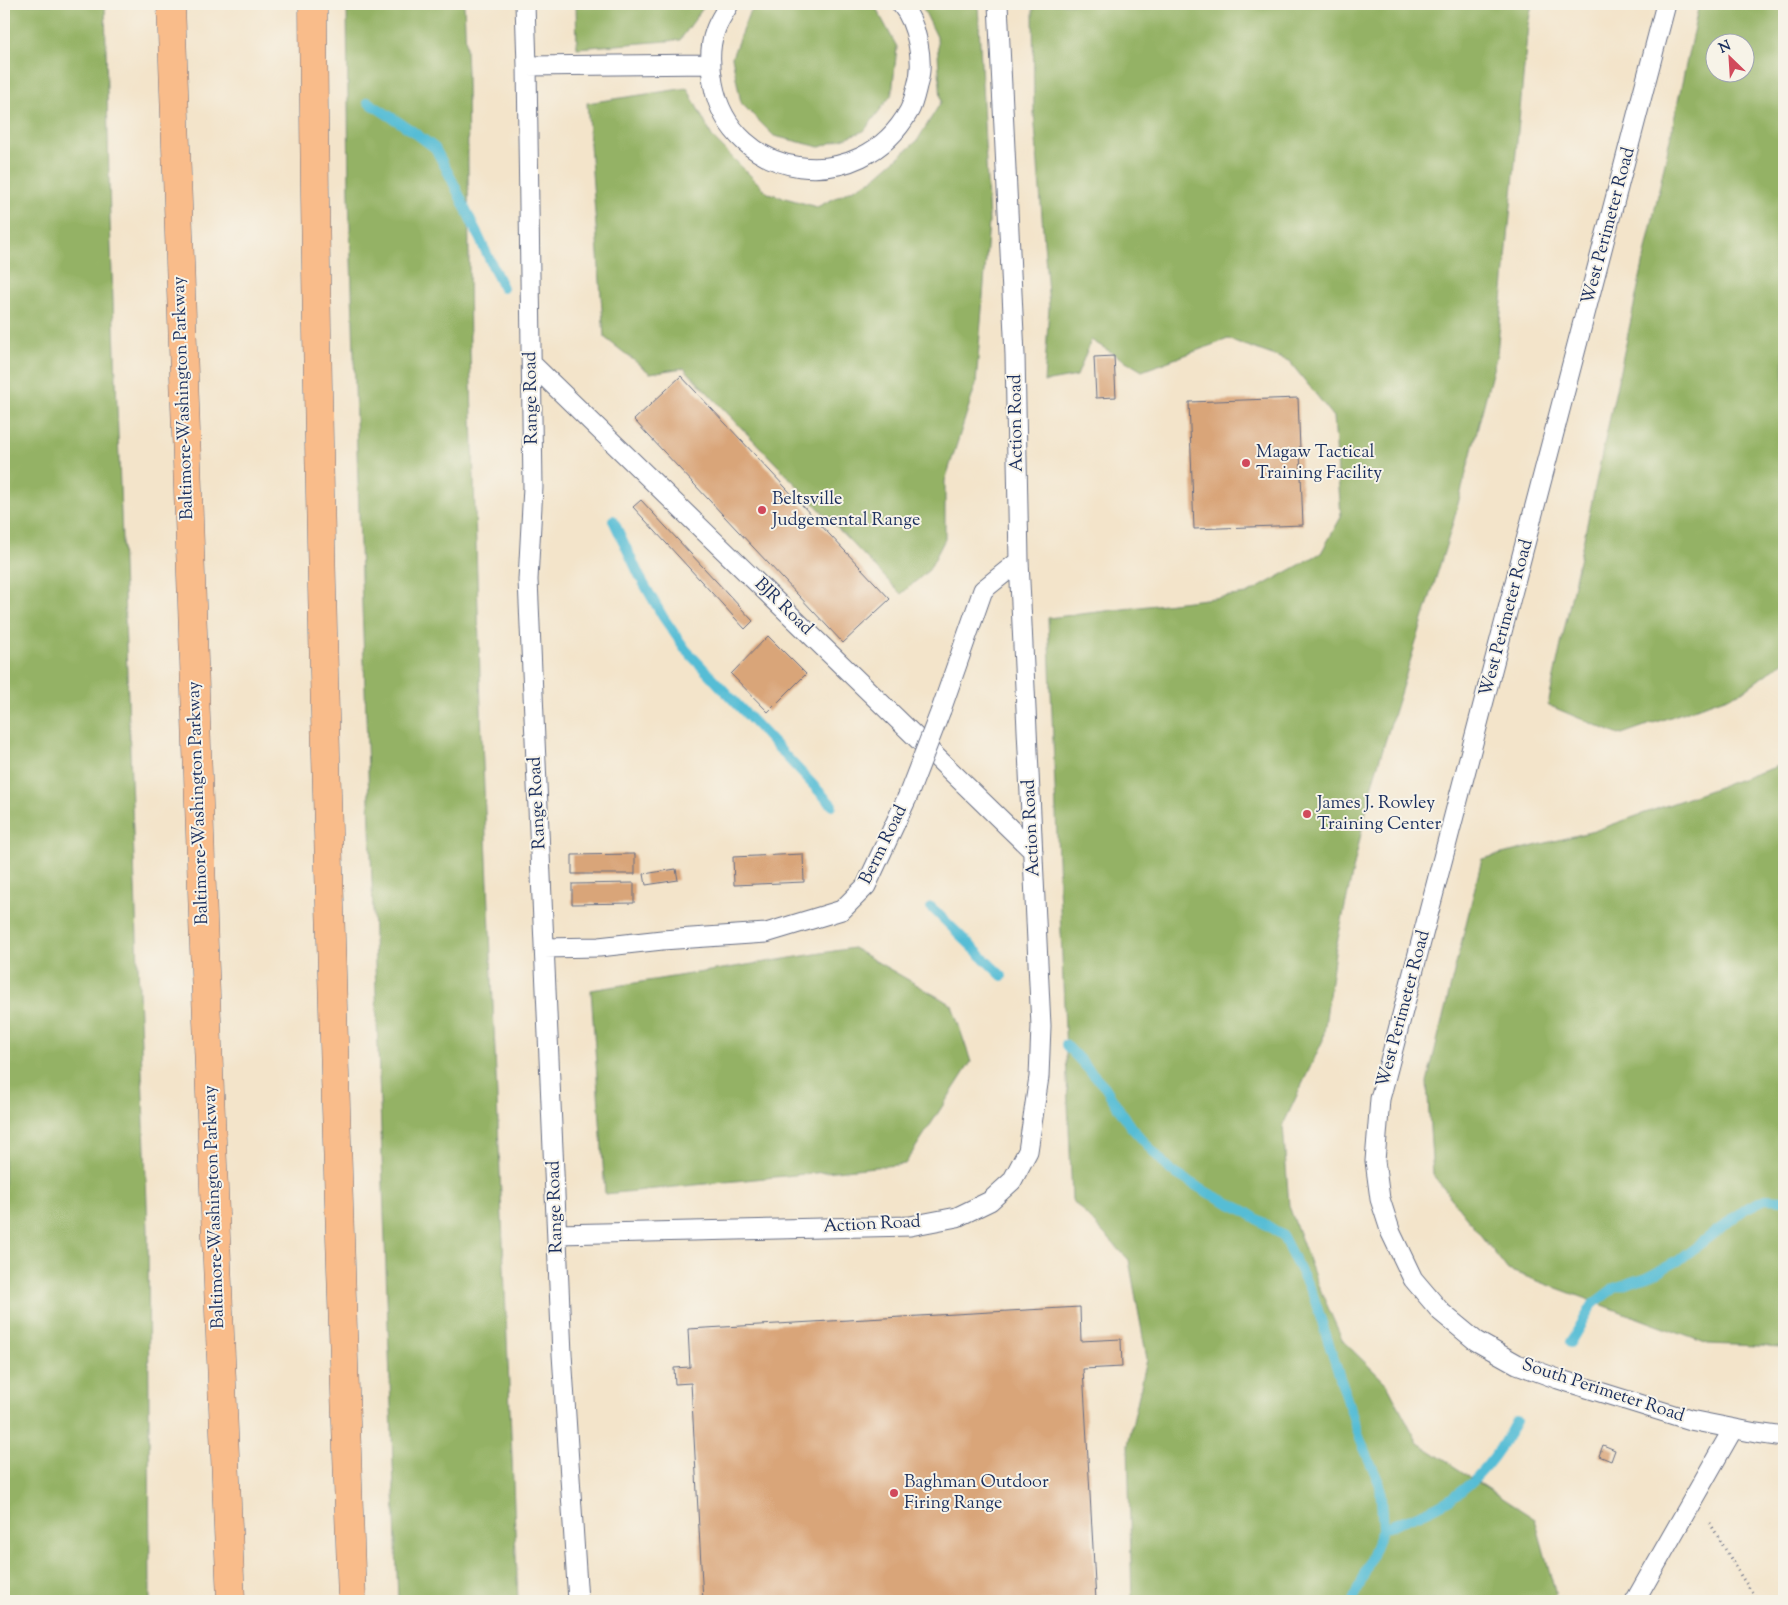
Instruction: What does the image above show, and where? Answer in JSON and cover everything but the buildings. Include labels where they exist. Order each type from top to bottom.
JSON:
[{"type":"highway","name":"Baltimore-Washington Parkway","points":[[171,4],[204,947],[231,1601]]},
{"type":"highway","points":[[312,4],[314,188],[334,1056],[352,1601]]},
{"type":"lane","name":"Range Road","points":[[525,4],[533,487],[528,580],[562,1354],[578,1601]]},
{"type":"lane","points":[[729,4],[715,31],[709,64],[716,99],[732,130],[758,153],[791,166],[826,169],[860,159],[889,139],[910,111],[920,78],[919,42],[906,10],[901,4]]},
{"type":"lane","name":"Action Road","points":[[557,1234],[910,1226],[957,1216],[990,1201],[1012,1181],[1028,1150],[1038,1077],[1041,1026],[1020,561],[1015,355],[998,4]]},
{"type":"lane","name":"West Perimeter Road","points":[[1391,1234],[1380,1199],[1375,1161],[1380,1099],[1666,4]]},
{"type":"lane","points":[[527,66],[709,64]]},
{"type":"lane","name":"BJR Road","points":[[532,364],[1033,851]]},
{"type":"lane","name":"Berm Road","points":[[544,948],[599,947],[662,940],[766,933],[842,910],[866,886],[907,798],[941,710],[983,590],[1020,561]]},
{"type":"lane","name":"South Perimeter Road","points":[[1391,1234],[1413,1279],[1441,1312],[1476,1342],[1518,1364],[1558,1380],[1690,1420],[1784,1437]]},
{"type":"lane","points":[[1635,1601],[1733,1429]]},
{"type":"path","points":[[1695,1496],[1741,1576],[1758,1601]]},
{"type":"green space","points":[[4,4],[105,4],[110,220],[148,1230],[150,1601],[4,1601]]},
{"type":"green space","points":[[347,4],[464,4],[467,73],[470,351],[482,740],[518,1601],[398,1601],[361,578],[349,195]]},
{"type":"green space","points":[[576,4],[706,4],[680,40],[577,48]]},
{"type":"green space","points":[[762,4],[871,4],[875,6],[897,47],[892,94],[864,131],[820,147],[774,136],[741,103],[732,57],[749,13]]},
{"type":"green space","points":[[921,4],[978,4],[989,222],[976,384],[945,481],[945,539],[929,570],[901,594],[684,368],[650,373],[604,337],[587,103],[687,88],[713,138],[768,193],[817,207],[872,180],[917,141],[941,102],[937,37]]},
{"type":"green space","points":[[1033,4],[1532,4],[1528,25],[1497,354],[1453,523],[1372,784],[1335,952],[1323,1040],[1283,1125],[1289,1206],[1318,1285],[1343,1341],[1387,1384],[1418,1443],[1535,1519],[1556,1595],[1550,1601],[1132,1601],[1128,1444],[1147,1359],[1129,1260],[1072,1200],[1048,618],[1247,594],[1321,553],[1341,517],[1334,417],[1289,361],[1228,339],[1142,371],[1091,340],[1077,376],[1044,382],[1049,307],[1034,113]]},
{"type":"green space","points":[[1699,4],[1784,4],[1784,661],[1742,692],[1619,735],[1548,705]]},
{"type":"green space","points":[[1784,764],[1784,1347],[1708,1344],[1508,1270],[1433,1175],[1427,1082],[1482,859],[1594,831]]},
{"type":"green space","points":[[853,948],[952,1005],[971,1062],[905,1164],[605,1194],[591,990]]},
{"type":"waterway","points":[[368,102],[435,148],[503,288]]},
{"type":"waterway","points":[[613,520],[640,577],[663,617],[686,650],[832,805]]},
{"type":"waterway","points":[[931,907],[1002,976]]},
{"type":"waterway","points":[[1066,1045],[1105,1087],[1130,1126],[1171,1171],[1210,1194],[1243,1210],[1282,1235],[1313,1295],[1360,1439],[1380,1485],[1383,1528],[1353,1601]]},
{"type":"waterway","points":[[1570,1343],[1593,1304],[1614,1288],[1647,1277],[1678,1261],[1745,1209],[1765,1199],[1784,1200]]},
{"type":"waterway","points":[[1383,1528],[1434,1508],[1461,1491],[1496,1454],[1516,1421]]},
{"type":"place","name":"Magaw Tactical Training Facility","points":[[1246,463]]},
{"type":"place","name":"Beltsville Judgemental Range","points":[[762,510]]},
{"type":"place","name":"James J. Rowley Training Center","points":[[1307,814]]},
{"type":"place","name":"Baghman Outdoor Firing Range","points":[[894,1493]]}]
